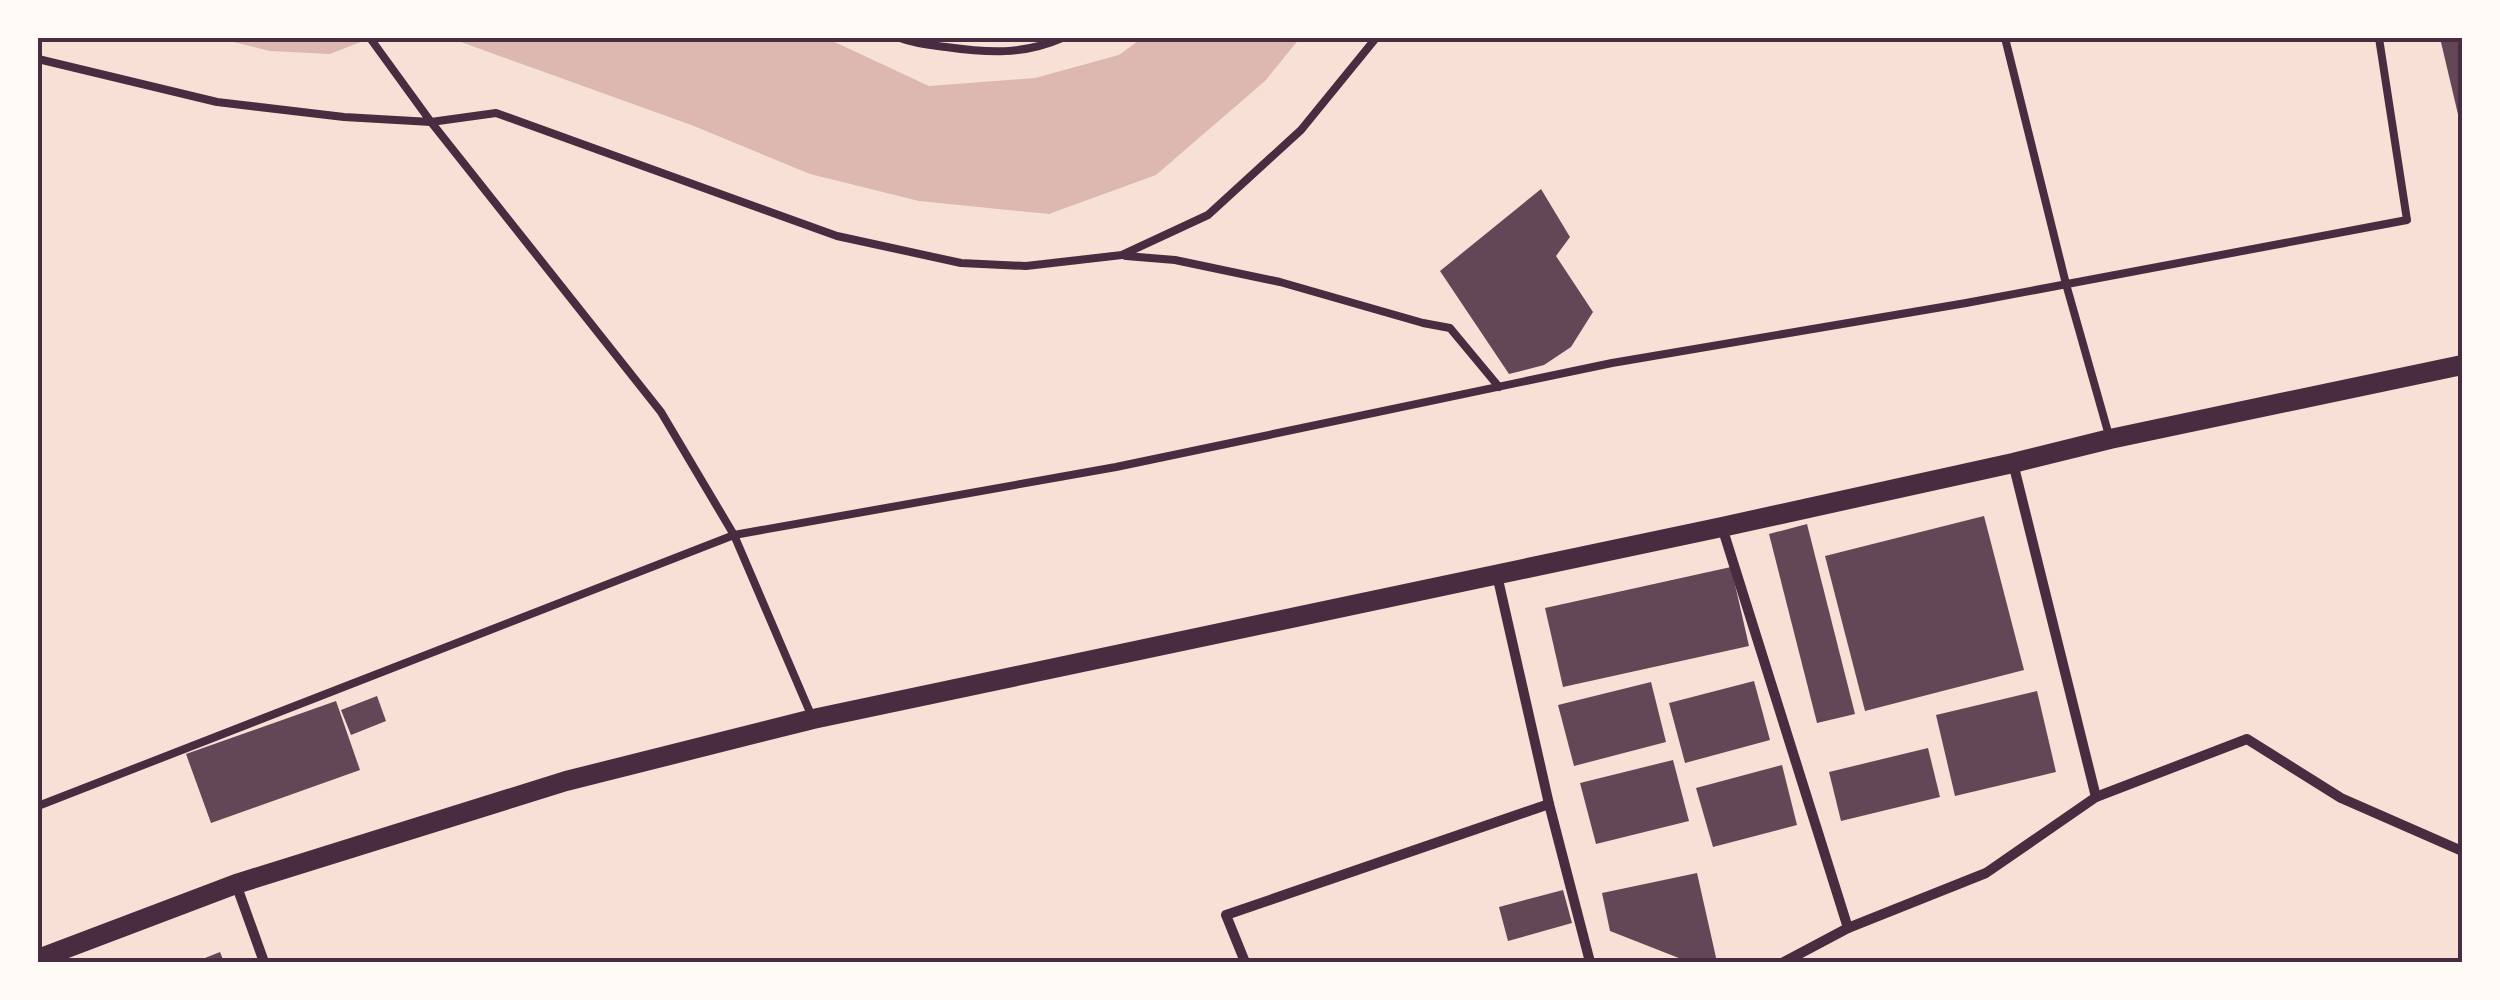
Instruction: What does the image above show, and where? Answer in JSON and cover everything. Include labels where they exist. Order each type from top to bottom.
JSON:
[{"type":"main road","points":[[38,960],[236,884],[566,781],[813,720],[2462,365]]},
{"type":"street","points":[[2013,463],[2096,796]]},
{"type":"street","points":[[1722,527],[1848,928]]},
{"type":"street","points":[[1497,575],[1590,962]]},
{"type":"street","points":[[1784,962],[1848,928],[1986,873],[2096,796],[2247,739],[2341,798],[2462,851]]},
{"type":"street","points":[[1246,962],[1226,916],[1549,804]]},
{"type":"street","points":[[236,884],[264,962]]},
{"type":"lane","points":[[370,38],[430,122],[661,412],[734,535],[813,720]]},
{"type":"lane","points":[[900,38],[990,53],[1042,46],[1062,38]]},
{"type":"lane","points":[[1122,255],[1208,214],[1301,130],[1376,38]]},
{"type":"lane","points":[[2005,38],[2066,284],[2110,438]]},
{"type":"lane","points":[[38,806],[734,535],[1116,466],[1612,363],[2407,220],[2379,38]]},
{"type":"lane","points":[[38,59],[217,102],[344,118],[430,122],[496,113],[838,236],[960,264],[1026,266],[1122,255],[1175,260],[1280,282],[1450,328],[1499,387]]},
{"type":"shaded area","points":[[217,38],[371,38],[330,54],[270,51]]},
{"type":"shaded area","points":[[450,38],[826,38],[929,86],[1035,78],[1119,55],[1142,38],[1300,38],[1265,81],[1156,175],[1049,214],[919,201],[810,174],[694,126]]},
{"type":"building","points":[[2440,38],[2462,38],[2462,127],[2461,127]]},
{"type":"building","points":[[1541,189],[1570,237],[1556,256],[1593,312],[1571,347],[1544,365],[1509,374],[1440,271]]},
{"type":"building","points":[[1984,516],[2024,670],[1865,711],[1825,556]]},
{"type":"building","points":[[1807,524],[1855,714],[1817,723],[1769,534]]},
{"type":"building","points":[[1731,567],[1749,646],[1563,687],[1545,608]]},
{"type":"building","points":[[1754,681],[1770,740],[1685,763],[1669,703]]},
{"type":"building","points":[[1651,682],[1666,742],[1574,766],[1558,705]]},
{"type":"building","points":[[2037,691],[2056,772],[1955,796],[1936,715]]},
{"type":"building","points":[[377,696],[386,721],[351,735],[341,710]]},
{"type":"building","points":[[336,701],[360,770],[211,823],[186,754]]},
{"type":"building","points":[[1928,748],[1940,797],[1841,821],[1829,772]]},
{"type":"building","points":[[1673,760],[1689,821],[1596,844],[1580,783]]},
{"type":"building","points":[[1782,765],[1797,825],[1713,847],[1696,788]]},
{"type":"building","points":[[1697,873],[1717,962],[1689,962],[1610,931],[1602,893]]},
{"type":"building","points":[[1563,890],[1572,923],[1508,941],[1499,907]]},
{"type":"building","points":[[220,952],[224,962],[195,962]]}]
